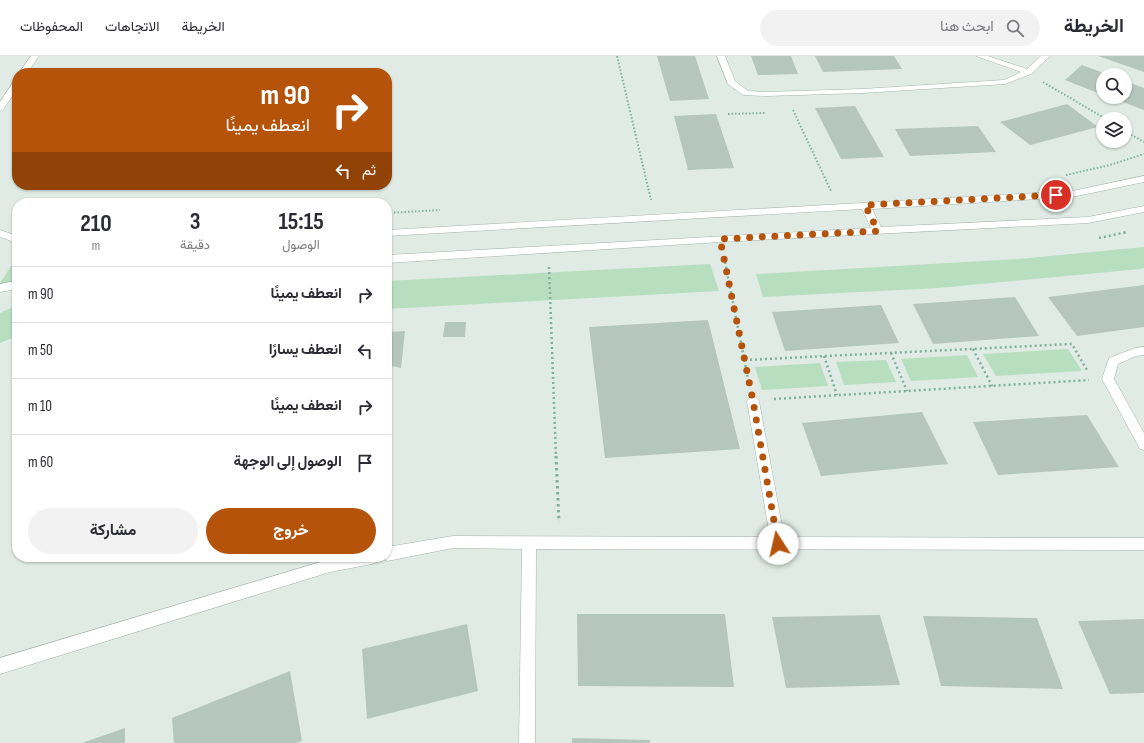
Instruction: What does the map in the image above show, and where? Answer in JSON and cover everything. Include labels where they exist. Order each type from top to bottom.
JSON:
[{"type":"street","points":[[27,68],[35,56]]},
{"type":"street","points":[[721,56],[730,82],[746,93],[785,94],[1005,82],[1028,72],[1046,56]]},
{"type":"street","points":[[980,56],[1028,72]]},
{"type":"street","points":[[0,108],[12,90]]},
{"type":"street","points":[[392,233],[1072,194],[1144,179]]},
{"type":"street","points":[[865,205],[878,231]]},
{"type":"street","points":[[392,259],[720,239],[1088,220],[1144,209]]},
{"type":"street","points":[[0,233],[12,238]]},
{"type":"street","points":[[0,288],[12,286]]},
{"type":"street","points":[[1144,351],[1135,352],[1113,361],[1108,379],[1144,445]]},
{"type":"street","points":[[753,401],[778,544]]},
{"type":"street","points":[[392,553],[454,542],[1144,544]]},
{"type":"street","points":[[527,743],[529,542]]},
{"type":"street","points":[[0,666],[330,565],[346,562]]},
{"type":"path","points":[[617,56],[655,217]]},
{"type":"path","points":[[1028,72],[1096,113]]},
{"type":"path","points":[[785,94],[831,191]]},
{"type":"path","points":[[786,112],[794,111]]},
{"type":"path","points":[[728,114],[772,112]]},
{"type":"path","points":[[1132,135],[1144,142]]},
{"type":"path","points":[[720,239],[744,360],[753,401],[1092,380],[1072,344],[744,360]]},
{"type":"path","points":[[549,266],[560,543]]},
{"type":"path","points":[[973,349],[992,386]]},
{"type":"path","points":[[891,353],[907,391]]},
{"type":"path","points":[[824,356],[838,396]]},
{"type":"green space","points":[[1144,247],[1144,268],[1140,269],[938,288],[763,297],[756,274],[1019,259]]},
{"type":"green space","points":[[710,264],[719,291],[392,309],[392,281]]},
{"type":"green space","points":[[12,265],[12,281],[0,285]]},
{"type":"green space","points":[[12,307],[12,338],[0,343],[0,313]]},
{"type":"green space","points":[[1068,349],[1082,371],[996,376],[983,354]]},
{"type":"green space","points":[[967,355],[978,377],[911,381],[901,359]]},
{"type":"green space","points":[[886,360],[896,382],[844,385],[836,362]]},
{"type":"green space","points":[[820,363],[828,386],[762,390],[755,367]]},
{"type":"building","points":[[657,56],[695,56],[709,99],[670,101]]},
{"type":"building","points":[[751,56],[791,56],[798,74],[758,75]]},
{"type":"building","points":[[815,56],[894,56],[902,69],[823,72]]},
{"type":"building","points":[[1098,56],[1144,56],[1144,72]]},
{"type":"building","points":[[1082,65],[1096,70],[1096,92],[1065,80]]},
{"type":"building","points":[[1132,84],[1144,88],[1144,110],[1128,104],[1132,104]]},
{"type":"building","points":[[1067,104],[1096,126],[1096,128],[1030,145],[1000,122]]},
{"type":"building","points":[[855,106],[884,157],[841,159],[815,108]]},
{"type":"building","points":[[716,114],[734,168],[688,170],[674,116]]},
{"type":"building","points":[[978,126],[996,152],[910,156],[895,129]]},
{"type":"building","points":[[1144,285],[1144,327],[1077,336],[1048,297]]},
{"type":"building","points":[[1015,297],[1039,336],[933,344],[913,304]]},
{"type":"building","points":[[881,305],[899,343],[785,351],[772,312]]},
{"type":"building","points":[[708,320],[740,449],[605,458],[589,327]]},
{"type":"building","points":[[445,322],[466,322],[465,337],[443,337]]},
{"type":"building","points":[[405,331],[401,368],[392,366],[392,332]]},
{"type":"building","points":[[922,412],[948,464],[821,476],[802,423]]},
{"type":"building","points":[[1087,415],[1119,467],[998,475],[973,422]]},
{"type":"building","points":[[577,614],[725,614],[734,687],[578,686]]},
{"type":"building","points":[[880,615],[900,685],[786,688],[772,617]]},
{"type":"building","points":[[923,616],[1037,618],[1063,689],[941,686]]},
{"type":"building","points":[[1144,619],[1144,693],[1110,694],[1078,621]]},
{"type":"building","points":[[467,624],[478,691],[367,719],[362,649]]},
{"type":"building","points":[[290,671],[302,741],[296,743],[174,743],[172,718]]},
{"type":"building","points":[[125,728],[125,743],[82,743]]},
{"type":"building","points":[[572,738],[650,740],[650,743],[572,743]]},
{"type":"route","points":[[778,544],[753,401],[720,239],[878,231],[865,205],[1056,195]]}]
